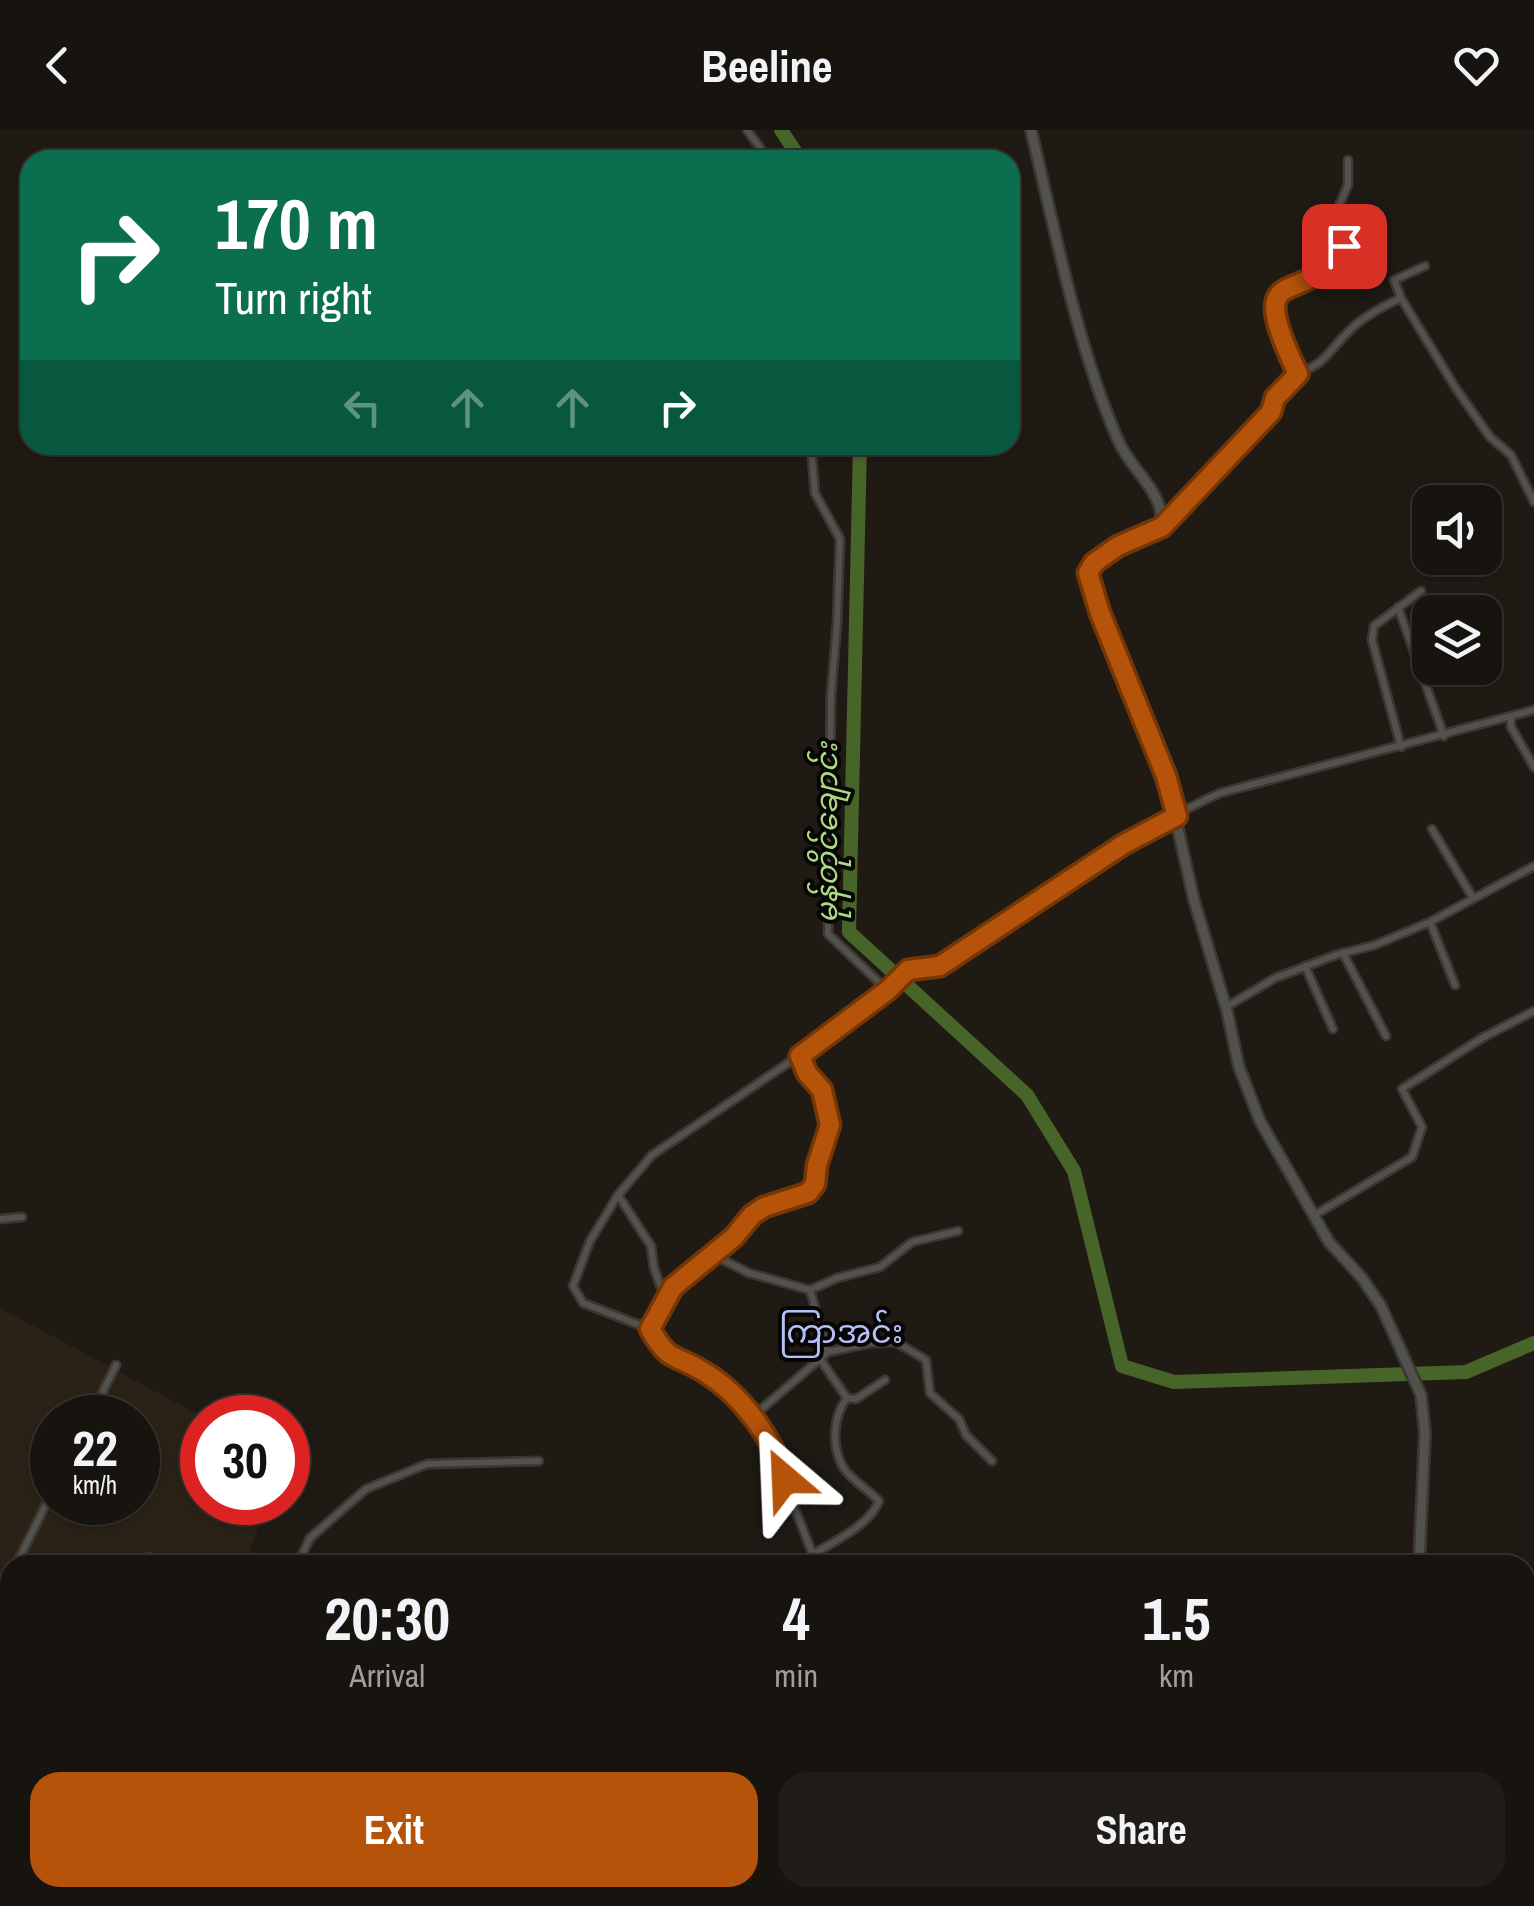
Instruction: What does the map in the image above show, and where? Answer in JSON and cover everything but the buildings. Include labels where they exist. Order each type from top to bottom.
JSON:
[{"type":"street","points":[[1031,130],[1076,317],[1119,444],[1163,512],[1162,527]]},
{"type":"street","points":[[1298,374],[1280,336],[1273,306],[1279,293],[1326,267],[1344,246],[1337,210],[1348,184],[1348,160]]},
{"type":"street","points":[[1424,266],[1394,280],[1400,298],[1455,387],[1490,436],[1510,456],[1534,502]]},
{"type":"street","points":[[1400,298],[1374,310],[1345,335],[1327,358],[1298,374],[1275,398],[1271,412],[1162,527],[1118,546],[1094,563],[1088,573],[1094,597],[1166,776],[1194,900],[1226,1007],[1239,1067],[1260,1120],[1330,1242],[1382,1306],[1421,1396],[1426,1433],[1420,1555]]},
{"type":"street","points":[[812,455],[815,493],[840,539],[830,694],[828,934],[891,988]]},
{"type":"street","points":[[1401,747],[1372,640],[1374,626],[1422,591]]},
{"type":"street","points":[[1398,606],[1444,736]]},
{"type":"street","points":[[847,1398],[838,1410],[835,1426],[839,1456],[844,1468],[879,1501],[862,1522],[812,1555],[779,1458],[752,1418],[705,1372],[664,1354],[650,1329],[582,1303],[573,1286],[590,1241],[618,1195],[652,1155],[800,1056],[891,988],[908,970],[940,966],[1124,844],[1220,793],[1534,710]]},
{"type":"street","points":[[1511,717],[1511,727],[1534,767]]},
{"type":"street","points":[[1432,830],[1473,898]]},
{"type":"street","points":[[1226,1007],[1275,978],[1375,946],[1430,922],[1534,866]]},
{"type":"street","points":[[1430,922],[1455,985]]},
{"type":"street","points":[[1344,953],[1386,1036]]},
{"type":"street","points":[[1305,966],[1333,1029]]},
{"type":"street","points":[[1313,1216],[1412,1157],[1422,1127],[1402,1089],[1482,1038],[1534,1011]]},
{"type":"street","points":[[650,1329],[682,1278],[734,1237],[752,1215],[764,1207],[808,1193],[815,1184],[830,1125],[822,1090],[807,1073],[800,1056]]},
{"type":"street","points":[[618,1195],[650,1246],[666,1300]]},
{"type":"street","points":[[0,1219],[22,1217]]},
{"type":"street","points":[[711,1254],[749,1273],[810,1290],[880,1267],[912,1242],[958,1231]]},
{"type":"street","points":[[810,1290],[828,1352]]},
{"type":"street","points":[[752,1418],[828,1352],[896,1342],[926,1360],[930,1393],[992,1461]]},
{"type":"street","points":[[820,1359],[847,1398],[856,1399],[885,1380]]},
{"type":"street","points":[[102,1395],[116,1366]]},
{"type":"street","points":[[302,1555],[310,1538],[366,1489],[428,1464],[539,1461]]},
{"type":"street","points":[[21,1555],[36,1525]]},
{"type":"shaded area","points":[[0,1308],[180,1405],[180,1525],[260,1525],[249,1550],[258,1555],[0,1555]]},
{"type":"waterway","name":"မုန်တိုင်ချောင်း","points":[[781,130],[794,150]]},
{"type":"waterway","name":"မုန်တိုင်ချောင်း","points":[[860,455],[849,932],[1027,1095],[1074,1171],[1122,1366],[1174,1382],[1466,1372],[1534,1343]]},
{"type":"district","name":"ကြာအင်း","points":[[841,1331]]},
{"type":"route","points":[[785,1479],[779,1458],[749,1413],[705,1372],[664,1354],[650,1329],[673,1287],[734,1237],[752,1215],[764,1207],[808,1193],[815,1184],[830,1125],[822,1090],[807,1073],[800,1056],[888,990],[908,970],[940,966],[1124,844],[1177,816],[1150,732],[1100,613],[1088,573],[1094,563],[1118,546],[1162,527],[1271,412],[1284,385],[1298,374],[1280,336],[1273,306],[1279,293],[1326,267],[1344,246]]}]
